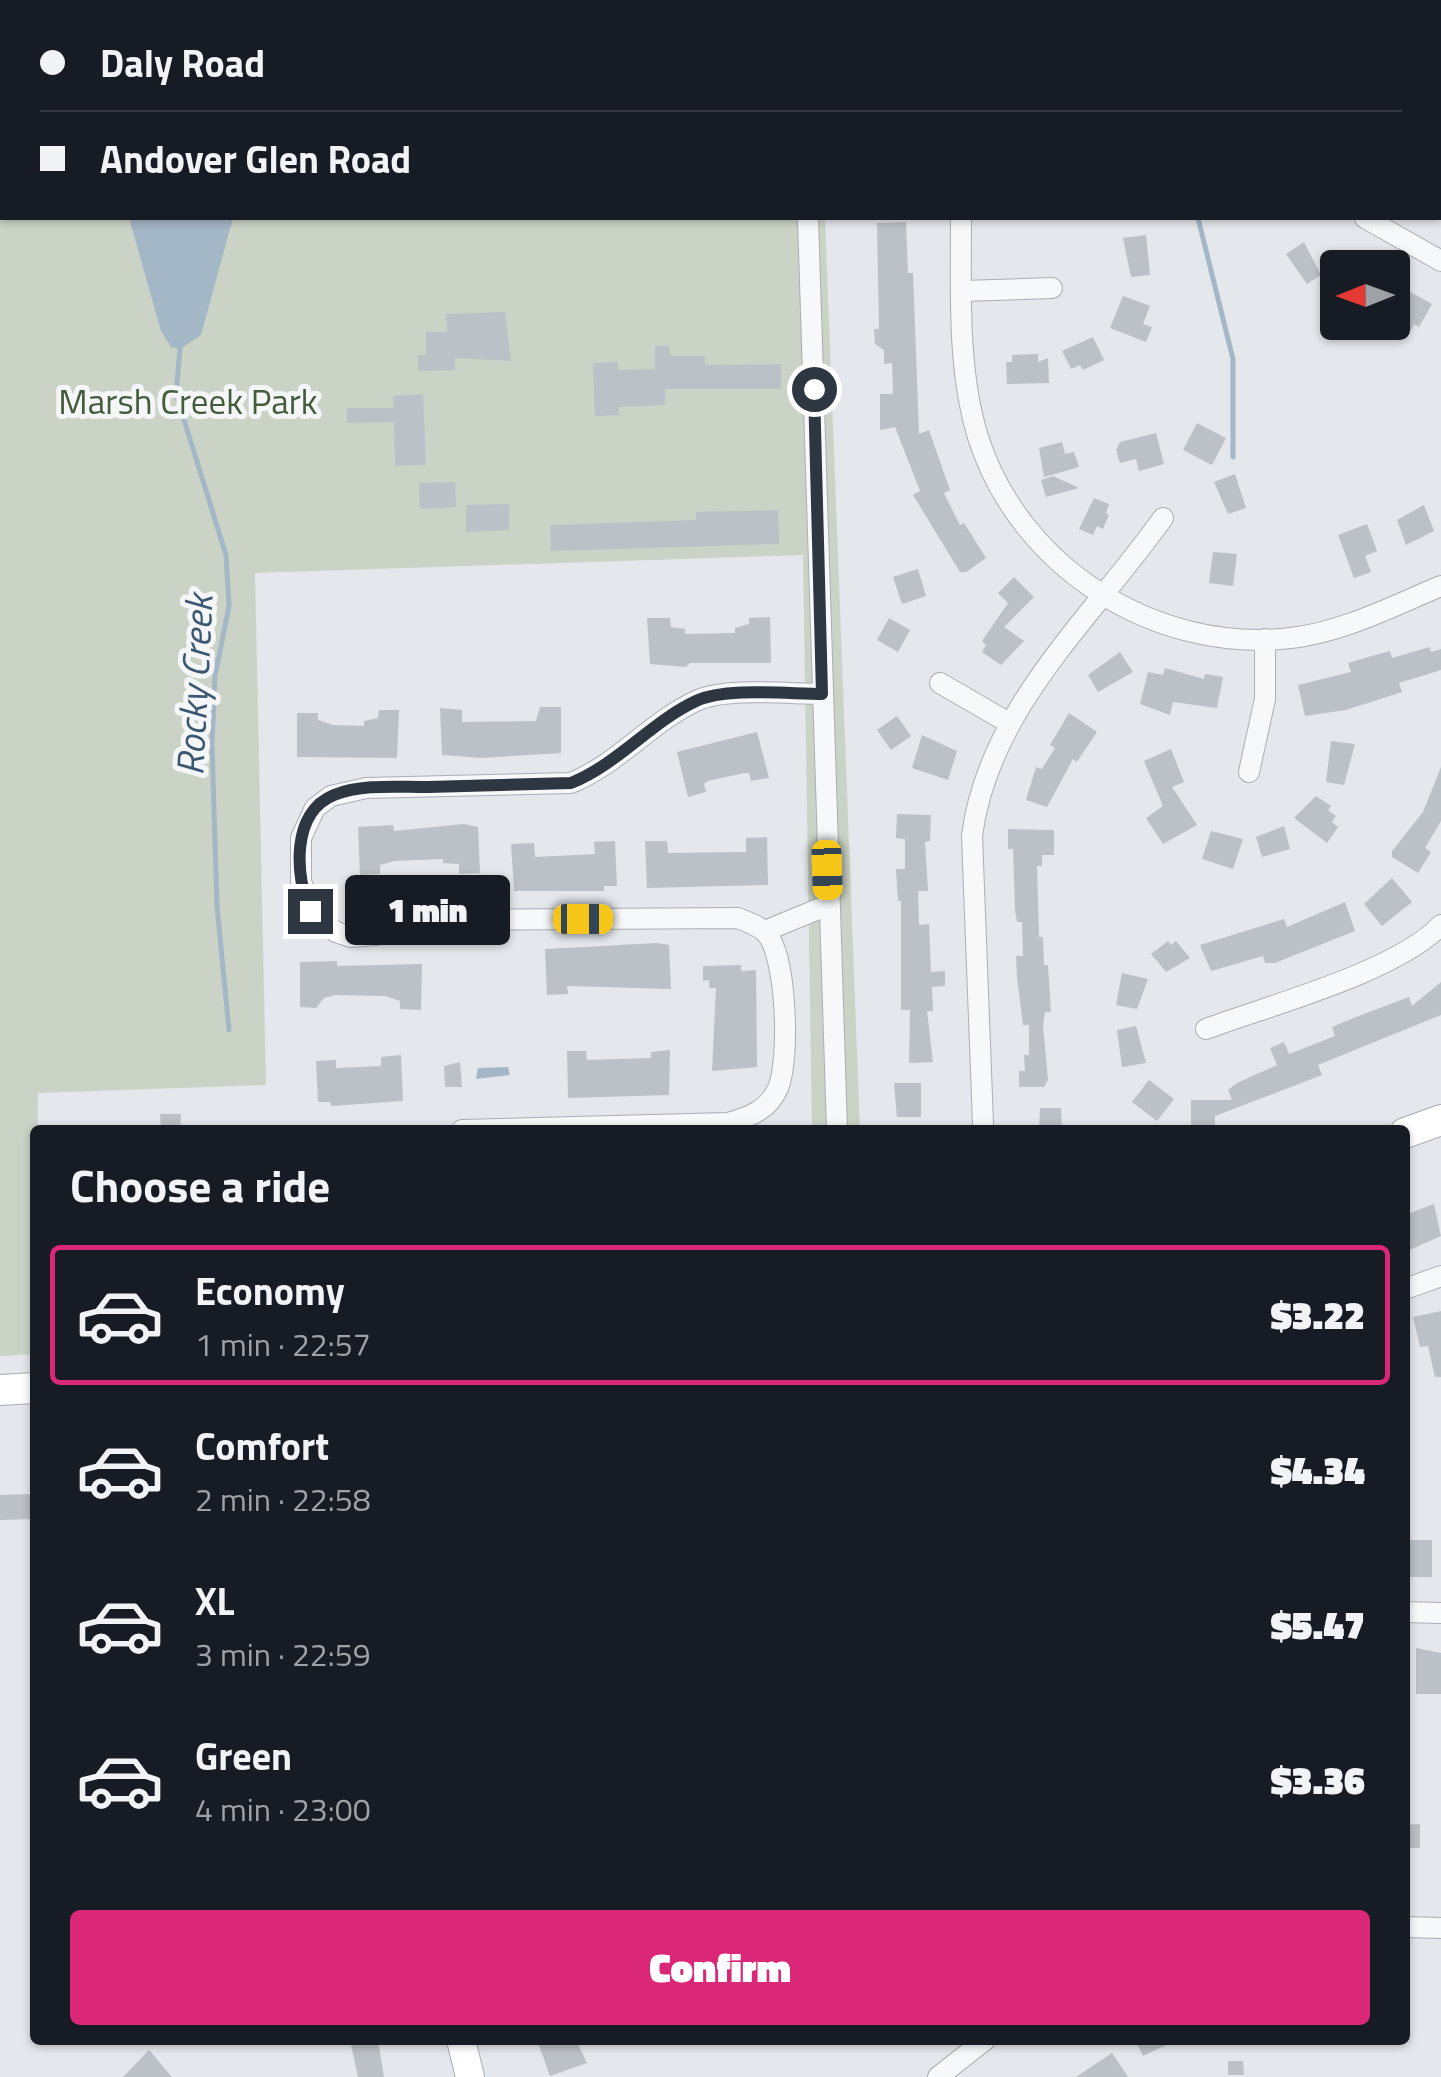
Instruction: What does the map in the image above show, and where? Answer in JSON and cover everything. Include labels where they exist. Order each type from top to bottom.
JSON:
[{"type":"main road","points":[[1410,1132],[1441,1120]]},
{"type":"main road","points":[[0,1390],[30,1388]]},
{"type":"street","points":[[808,220],[838,1125]]},
{"type":"street","points":[[961,220],[971,409],[992,472],[1035,540],[1103,596],[1186,630],[1264,639],[1293,638],[1333,628],[1441,586]]},
{"type":"street","points":[[1369,220],[1441,261]]},
{"type":"street","points":[[962,292],[1052,288]]},
{"type":"street","points":[[983,1124],[972,836],[979,793],[1009,723],[1162,518]]},
{"type":"street","points":[[1249,772],[1265,699],[1264,639]]},
{"type":"street","points":[[940,683],[1009,723]]},
{"type":"street","points":[[682,1125],[728,1123],[763,1108],[778,1090],[782,1071],[783,972],[765,931],[738,918],[428,920],[376,935],[350,937],[336,932],[310,911],[301,881],[301,838],[315,808],[330,796],[349,791],[571,783],[592,775],[696,700],[718,695],[822,694]]},
{"type":"street","points":[[765,931],[828,905]]},
{"type":"street","points":[[1206,1029],[1370,970],[1427,939],[1441,925]]},
{"type":"street","points":[[1410,1287],[1441,1276]]},
{"type":"street","points":[[1410,1612],[1441,1613]]},
{"type":"street","points":[[1410,1928],[1441,1928]]},
{"type":"street","points":[[462,2045],[470,2077]]},
{"type":"street","points":[[938,2077],[979,2045]]},
{"type":"green space","name":"Marsh Creek Park","points":[[0,220],[825,220],[860,1125],[812,1125],[803,555],[255,573],[266,1085],[38,1093],[38,1125],[30,1125],[30,1354],[0,1356]]},
{"type":"water","points":[[130,220],[232,220],[201,335],[180,349],[171,347],[161,331]]},
{"type":"water","points":[[508,1067],[510,1075],[476,1079],[478,1068]]},
{"type":"building","points":[[906,222],[908,273],[913,273],[919,434],[929,430],[950,490],[944,493],[960,525],[964,523],[986,558],[966,572],[960,572],[913,495],[920,491],[895,427],[880,430],[880,394],[893,394],[892,363],[884,364],[884,350],[875,344],[874,329],[879,329],[877,223]]},
{"type":"building","points":[[1146,235],[1150,275],[1131,277],[1123,238]]},
{"type":"building","points":[[1304,242],[1320,276],[1307,284],[1286,254]]},
{"type":"building","points":[[1410,292],[1432,304],[1419,327],[1414,324],[1411,331]]},
{"type":"building","points":[[1123,296],[1150,306],[1143,324],[1152,327],[1146,342],[1110,328]]},
{"type":"building","points":[[505,312],[511,361],[455,358],[455,370],[418,371],[418,355],[426,355],[426,332],[447,332],[446,314]]},
{"type":"building","points":[[1093,337],[1104,360],[1083,370],[1080,365],[1071,369],[1062,351]]},
{"type":"building","points":[[655,346],[669,346],[671,356],[705,356],[705,365],[781,364],[781,389],[665,389],[665,405],[619,407],[619,415],[595,416],[593,363],[618,362],[618,370],[655,369]]},
{"type":"building","points":[[1038,354],[1038,362],[1048,358],[1049,383],[1007,384],[1006,362],[1012,362],[1012,355]]},
{"type":"building","points":[[423,394],[426,465],[395,466],[394,422],[347,423],[347,408],[394,408],[393,396]]},
{"type":"building","points":[[1197,423],[1226,438],[1212,465],[1183,450]]},
{"type":"building","points":[[1156,433],[1164,464],[1139,471],[1136,459],[1120,463],[1116,450],[1120,442]]},
{"type":"building","points":[[1062,442],[1065,454],[1074,452],[1079,467],[1044,477],[1039,448]]},
{"type":"building","points":[[1235,474],[1246,508],[1228,514],[1214,482]]},
{"type":"building","points":[[1053,476],[1079,488],[1046,497],[1041,480]]},
{"type":"building","points":[[455,482],[456,507],[420,509],[419,483]]},
{"type":"building","points":[[1094,498],[1109,504],[1109,515],[1103,529],[1097,526],[1093,535],[1079,529]]},
{"type":"building","points":[[509,504],[509,530],[466,532],[466,505]]},
{"type":"building","points":[[1424,505],[1434,531],[1406,545],[1397,520]]},
{"type":"building","points":[[778,510],[779,544],[551,551],[550,525],[696,520],[696,512]]},
{"type":"building","points":[[1367,524],[1377,551],[1365,556],[1371,572],[1354,578],[1338,535]]},
{"type":"building","points":[[1213,552],[1237,554],[1233,586],[1209,583]]},
{"type":"building","points":[[918,569],[926,596],[902,604],[893,577]]},
{"type":"building","points":[[1014,577],[1034,597],[1004,627],[1024,641],[1001,665],[982,652],[986,645],[982,641],[1008,603],[998,593]]},
{"type":"building","points":[[770,617],[771,663],[690,663],[686,667],[650,664],[647,618],[670,618],[671,627],[685,629],[685,634],[735,633],[735,628],[749,624],[749,618]]},
{"type":"building","points":[[889,618],[910,630],[898,652],[877,640]]},
{"type":"building","points":[[1430,647],[1431,652],[1441,649],[1441,670],[1399,683],[1402,692],[1346,710],[1305,716],[1298,685],[1351,672],[1348,663],[1368,657],[1390,651],[1392,658]]},
{"type":"building","points":[[1120,652],[1133,672],[1098,692],[1088,675]]},
{"type":"building","points":[[1165,668],[1204,679],[1205,674],[1223,677],[1217,708],[1173,702],[1170,715],[1140,704],[1148,672],[1163,675]]},
{"type":"building","points":[[540,707],[561,707],[561,753],[482,758],[442,755],[440,708],[462,710],[462,722],[536,721]]},
{"type":"building","points":[[379,710],[399,710],[397,758],[297,757],[297,713],[318,713],[318,720],[333,725],[364,726],[364,721],[378,718]]},
{"type":"building","points":[[1069,713],[1097,732],[1077,762],[1073,759],[1047,807],[1026,800],[1036,767],[1042,769],[1055,748],[1050,745]]},
{"type":"building","points":[[897,716],[911,736],[891,750],[877,730]]},
{"type":"building","points":[[757,732],[769,778],[751,781],[749,773],[744,773],[708,781],[704,784],[706,792],[688,797],[677,752]]},
{"type":"building","points":[[922,735],[957,751],[948,780],[912,768]]},
{"type":"building","points":[[1331,741],[1355,744],[1344,785],[1326,782]]},
{"type":"building","points":[[1171,749],[1184,782],[1172,787],[1197,825],[1163,844],[1146,818],[1163,806],[1144,761]]},
{"type":"building","points":[[1441,767],[1441,821],[1425,848],[1431,852],[1418,873],[1392,857],[1392,851],[1423,812]]},
{"type":"building","points":[[1316,796],[1331,806],[1328,810],[1336,816],[1332,822],[1338,827],[1327,843],[1294,818]]},
{"type":"building","points":[[897,814],[931,815],[930,841],[925,842],[928,891],[918,891],[919,925],[929,924],[931,972],[945,971],[945,986],[932,987],[933,1011],[927,1011],[933,1062],[909,1063],[910,1010],[901,1010],[901,901],[896,869],[905,869],[905,839],[896,838]]},
{"type":"building","points":[[464,824],[478,827],[480,873],[459,874],[459,864],[443,863],[443,859],[394,861],[380,865],[380,874],[360,875],[358,827],[393,825],[394,831]]},
{"type":"building","points":[[1284,826],[1290,849],[1262,857],[1256,837]]},
{"type":"building","points":[[1008,829],[1054,830],[1054,855],[1042,855],[1042,866],[1037,866],[1039,937],[1043,937],[1044,965],[1048,965],[1051,1012],[1045,1012],[1043,1026],[1048,1080],[1044,1087],[1019,1087],[1019,1071],[1025,1071],[1024,1055],[1029,1055],[1029,1025],[1023,1025],[1017,977],[1016,956],[1023,956],[1022,922],[1017,922],[1015,910],[1013,849],[1008,849]]},
{"type":"building","points":[[1211,831],[1243,839],[1233,869],[1202,859]]},
{"type":"building","points":[[767,837],[768,885],[647,888],[645,841],[667,841],[668,853],[746,852],[746,838]]},
{"type":"building","points":[[615,841],[617,886],[604,886],[604,891],[514,891],[511,844],[534,843],[535,857],[595,854],[594,842]]},
{"type":"building","points":[[1392,878],[1412,902],[1382,926],[1364,904]]},
{"type":"building","points":[[1345,902],[1355,931],[1275,963],[1265,963],[1263,956],[1211,971],[1200,945],[1284,919],[1287,927]]},
{"type":"building","points":[[1168,941],[1171,945],[1176,941],[1190,958],[1166,972],[1151,954]]},
{"type":"building","points":[[669,945],[671,989],[567,986],[568,994],[547,995],[545,949]]},
{"type":"building","points":[[337,961],[337,966],[422,964],[421,1010],[400,1009],[400,1001],[385,996],[335,995],[324,998],[316,1008],[300,1007],[300,962]]},
{"type":"building","points":[[741,965],[741,971],[756,970],[757,1067],[712,1071],[716,988],[709,988],[709,980],[703,981],[703,966]]},
{"type":"building","points":[[1122,973],[1148,979],[1137,1009],[1116,1005]]},
{"type":"building","points":[[1441,982],[1441,1015],[1318,1065],[1322,1075],[1215,1116],[1215,1125],[1191,1125],[1191,1100],[1232,1100],[1228,1090],[1237,1083],[1277,1065],[1270,1048],[1284,1042],[1289,1054],[1335,1036],[1332,1027],[1356,1017],[1409,997],[1412,1006]]},
{"type":"building","points":[[1136,1026],[1146,1063],[1122,1067],[1117,1030]]},
{"type":"building","points":[[670,1050],[669,1095],[568,1098],[567,1051],[586,1051],[587,1060],[651,1058],[651,1052]]},
{"type":"building","points":[[401,1055],[403,1101],[331,1106],[330,1102],[318,1102],[316,1061],[336,1060],[336,1068],[381,1066],[381,1057]]},
{"type":"building","points":[[460,1062],[462,1087],[445,1087],[444,1066]]},
{"type":"building","points":[[1149,1080],[1174,1099],[1157,1121],[1132,1102]]},
{"type":"building","points":[[894,1083],[921,1083],[921,1117],[897,1117]]},
{"type":"building","points":[[1040,1108],[1061,1108],[1062,1125],[1039,1125]]},
{"type":"building","points":[[160,1114],[181,1114],[180,1125],[161,1125]]},
{"type":"building","points":[[1434,1204],[1441,1236],[1410,1250],[1410,1213]]},
{"type":"building","points":[[1441,1311],[1441,1377],[1435,1377],[1428,1346],[1420,1347],[1413,1317]]},
{"type":"building","points":[[30,1494],[30,1519],[0,1520],[0,1495]]},
{"type":"building","points":[[1410,1540],[1432,1540],[1432,1577],[1410,1577]]},
{"type":"building","points":[[1416,1648],[1441,1653],[1441,1694],[1416,1694]]},
{"type":"building","points":[[1420,1824],[1420,1848],[1410,1848],[1410,1825]]},
{"type":"building","points":[[351,2045],[379,2045],[384,2077],[358,2077]]},
{"type":"building","points":[[539,2045],[578,2045],[587,2063],[550,2076]]},
{"type":"building","points":[[1138,2045],[1166,2045],[1143,2056]]},
{"type":"building","points":[[149,2050],[172,2077],[123,2077]]},
{"type":"building","points":[[1112,2053],[1128,2077],[1076,2077]]},
{"type":"building","points":[[1228,2061],[1243,2061],[1244,2075],[1228,2075]]},
{"type":"waterway","points":[[1198,220],[1233,359],[1233,457]]},
{"type":"waterway","name":"Rocky Creek","points":[[180,349],[176,394],[226,555],[229,606],[215,676],[212,745],[217,906],[229,1030]]},
{"type":"route","points":[[310,911],[301,881],[301,838],[315,808],[330,796],[366,788],[571,783],[592,775],[696,700],[718,695],[822,694],[814,389]]}]
